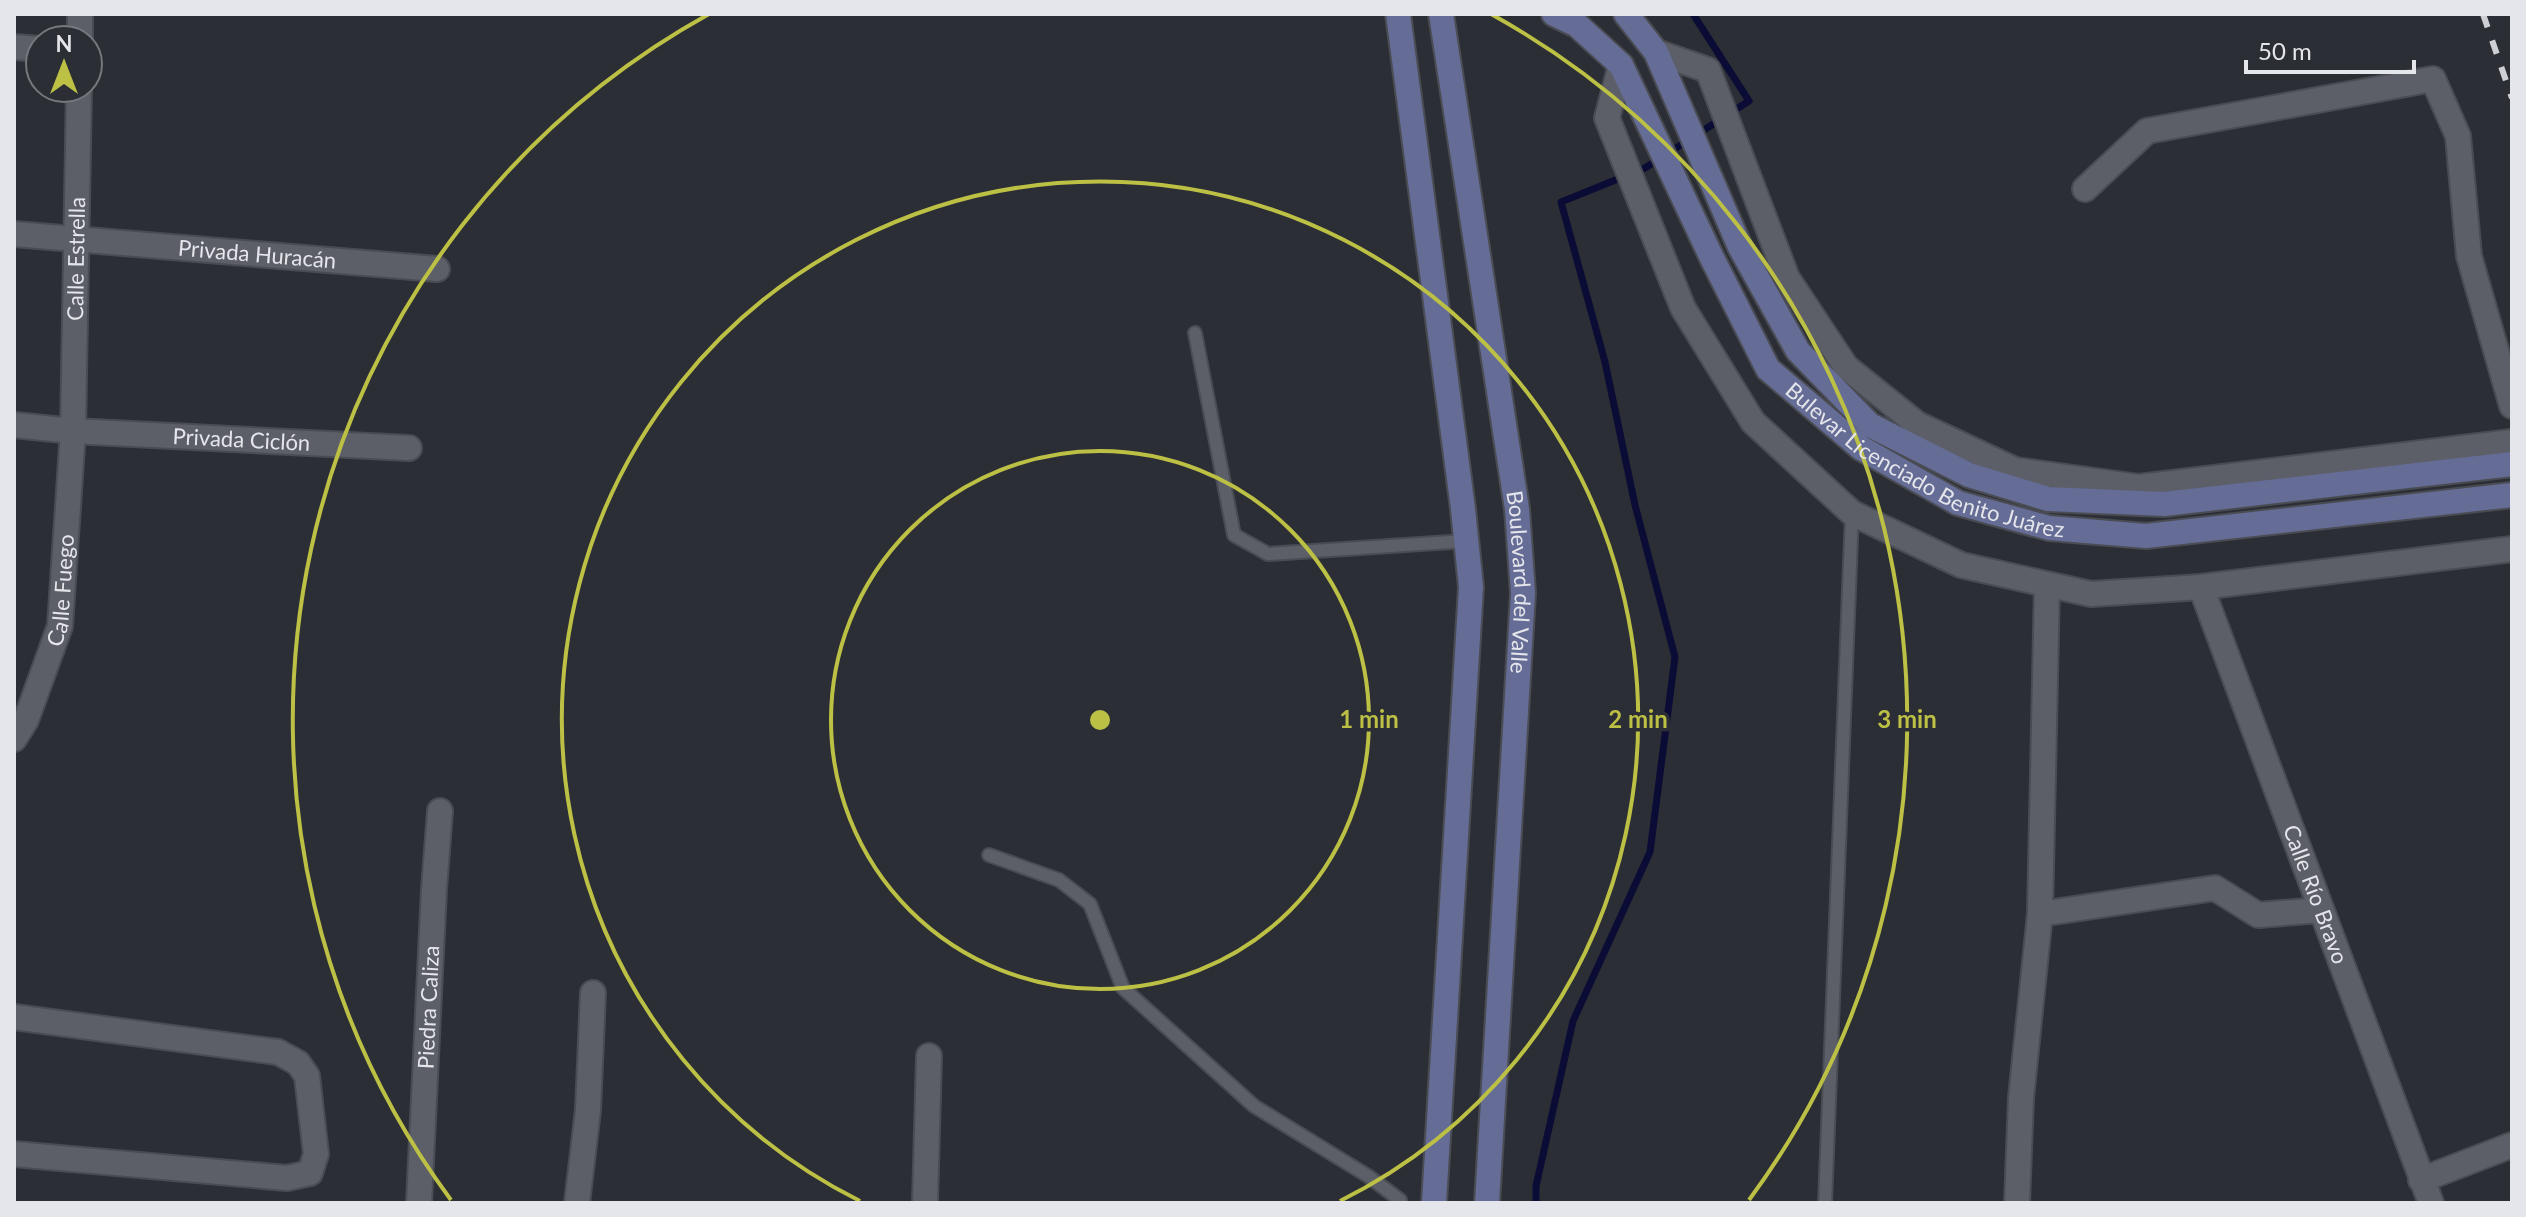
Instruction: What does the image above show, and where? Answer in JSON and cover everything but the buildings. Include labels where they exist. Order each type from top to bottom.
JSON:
[{"type":"street","name":"Boulevard del Valle","points":[[1398,14],[1471,587],[1434,1203]]},
{"type":"street","name":"Boulevard del Valle","points":[[1441,14],[1517,509],[1523,593],[1487,1203]]},
{"type":"street","name":"Bulevar Licenciado Benito Juárez","points":[[1554,14],[1577,25],[1621,65],[1768,369],[1861,448],[1958,503],[2049,528],[2146,536],[2512,495]]},
{"type":"street","name":"Bulevar Licenciado Benito Juárez","points":[[1626,14],[1656,52],[1740,247],[1798,351],[1870,425],[1969,475],[2048,499],[2164,504],[2510,457]]},
{"type":"street","points":[[1656,52],[1708,70],[1787,278],[1846,367],[1917,424],[2015,470],[2139,487],[2510,457]]},
{"type":"street","points":[[1621,65],[1607,118],[1683,308],[1753,422],[1852,513],[1961,565],[2091,594],[2201,587],[2512,549]]},
{"type":"street","points":[[2085,189],[2147,131],[2433,79],[2458,136],[2469,256],[2512,406]]},
{"type":"street","name":"Calle Estrella","points":[[73,431],[79,104]]},
{"type":"street","name":"Privada Huracán","points":[[14,234],[437,269]]},
{"type":"street","name":"Privada Ciclón","points":[[14,425],[73,431],[409,448]]},
{"type":"street","name":"Calle Fuego","points":[[14,739],[26,720],[60,626],[73,431]]},
{"type":"street","points":[[2017,1203],[2021,1098],[2040,914],[2047,585]]},
{"type":"street","name":"Calle Río Bravo","points":[[2201,587],[2431,1203]]},
{"type":"street","name":"Piedra Caliza","points":[[419,1203],[440,811]]},
{"type":"street","points":[[2040,914],[2215,888],[2258,915],[2321,910]]},
{"type":"street","points":[[577,1203],[588,1110],[593,993]]},
{"type":"street","points":[[14,1017],[278,1052],[298,1063],[307,1076],[316,1154],[310,1173],[287,1178],[14,1154]]},
{"type":"street","points":[[925,1203],[929,1056]]},
{"type":"street","points":[[2421,1180],[2512,1145]]},
{"type":"lane","points":[[1195,333],[1234,535],[1268,554],[1466,541]]},
{"type":"lane","points":[[1825,1203],[1852,513]]},
{"type":"lane","points":[[989,855],[1059,880],[1090,904],[1123,988],[1254,1106],[1368,1176],[1400,1203]]},
{"type":"waterway","points":[[1536,1203],[1536,1186],[1573,1021],[1650,852],[1675,657],[1635,505],[1605,362],[1561,202],[1645,168],[1749,101],[1693,14]]},
{"type":"railway","points":[[2483,14],[2512,98]]}]
